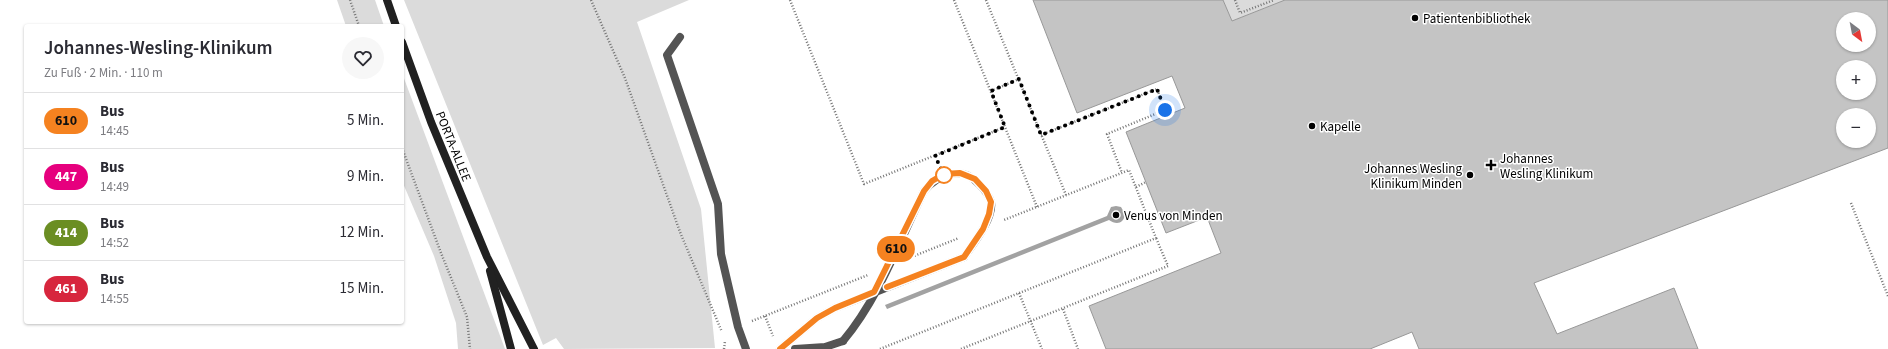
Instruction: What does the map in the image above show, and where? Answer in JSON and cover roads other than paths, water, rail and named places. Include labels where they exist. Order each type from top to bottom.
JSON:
[{"type":"street","points":[[387,0],[395,24]]},
{"type":"street","points":[[680,36],[667,56],[718,204],[721,254],[738,327],[746,349]]},
{"type":"street","name":"PORTA-ALLEE","points":[[404,48],[431,122],[487,257],[534,349]]},
{"type":"street","points":[[778,346],[817,318],[835,308],[874,292],[964,257],[983,229],[989,214],[991,202],[986,191],[975,179],[960,173],[944,174],[932,181],[924,191],[874,292],[855,327],[842,341],[825,346],[795,349]]},
{"type":"street","name":"PORTA-ALLEE","points":[[487,257],[511,349]]},
{"type":"place","name":"Patientenbibliothek","points":[[1415,18]]},
{"type":"place","name":"Kapelle","points":[[1312,126]]},
{"type":"place","name":"Johannes Wesling Klinikum","points":[[1491,165]]},
{"type":"place","name":"Johannes Wesling Klinikum Minden","points":[[1470,175]]},
{"type":"place","name":"Venus von Minden","points":[[1116,215]]}]
